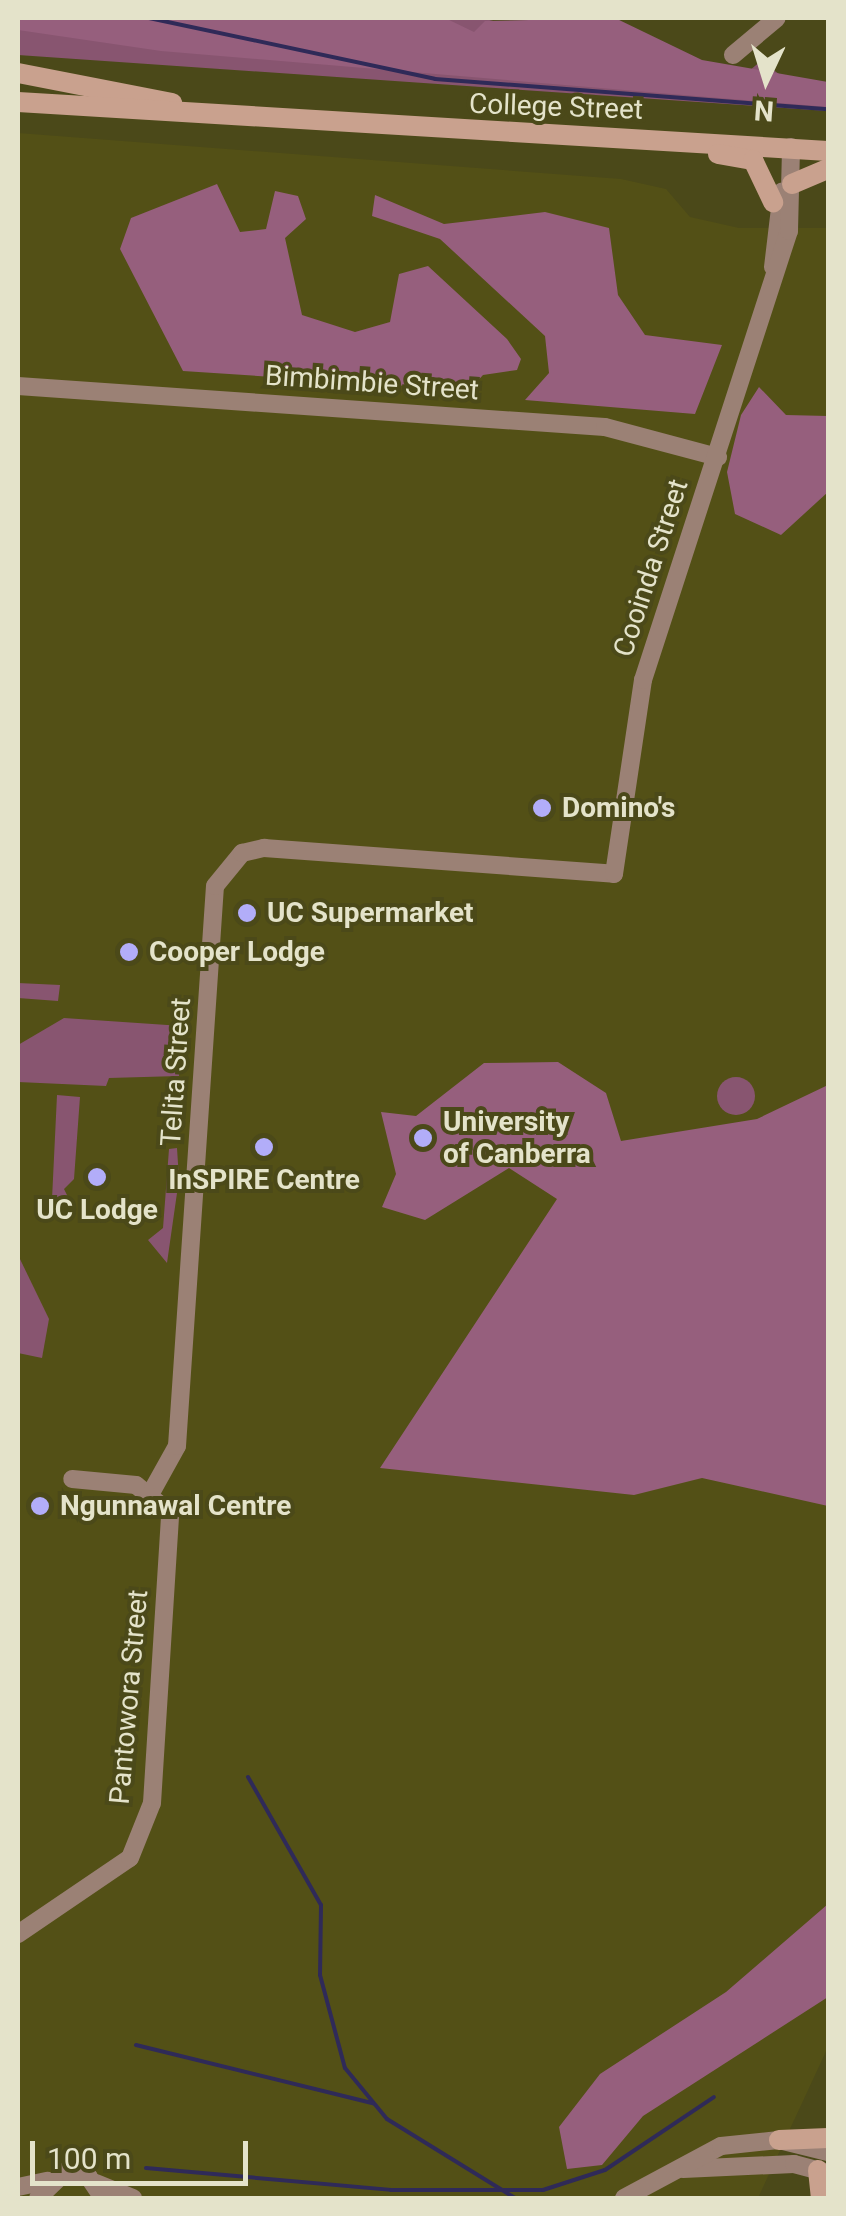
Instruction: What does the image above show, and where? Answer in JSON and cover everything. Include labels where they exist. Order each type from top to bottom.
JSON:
[{"type":"street","points":[[733,56],[777,18]]},
{"type":"street","name":"College Street","points":[[18,73],[282,124]]},
{"type":"street","name":"College Street","points":[[18,102],[282,124],[664,138],[828,151]]},
{"type":"street","points":[[664,138],[682,150],[752,160],[774,202]]},
{"type":"street","name":"Cooinda Street","points":[[614,874],[643,680],[774,288],[792,184],[791,147]]},
{"type":"street","name":"Cooinda Street","points":[[774,288],[774,202],[791,147]]},
{"type":"street","points":[[792,184],[828,169]]},
{"type":"street","name":"Bimbimbie Street","points":[[18,386],[605,426],[718,457]]},
{"type":"street","name":"Telita Street","points":[[152,1491],[178,1446],[215,886],[227,865],[264,848],[614,874]]},
{"type":"street","points":[[72,1479],[152,1491]]},
{"type":"street","name":"Pantowora Street","points":[[18,1934],[130,1858],[152,1803],[171,1526],[152,1491]]},
{"type":"street","points":[[624,2198],[721,2146],[828,2138]]},
{"type":"street","points":[[778,2140],[825,2165]]},
{"type":"street","points":[[678,2169],[825,2165]]},
{"type":"street","points":[[822,2198],[825,2165]]},
{"type":"street","points":[[18,2187],[46,2181],[66,2171],[100,2191],[133,2198]]},
{"type":"street","points":[[38,2198],[46,2181]]},
{"type":"shaded area","points":[[18,18],[481,18],[738,80],[761,61],[790,82],[828,82],[828,111],[18,55]]},
{"type":"shaded area","points":[[18,18],[445,18],[474,32],[485,21],[615,18],[702,60],[828,82],[828,107],[161,51],[18,30]]},
{"type":"shaded area","name":"University of Canberra","points":[[18,133],[621,179],[666,189],[690,217],[739,228],[828,228],[828,2047],[758,2198],[18,2198]]},
{"type":"shaded area","points":[[217,184],[240,232],[266,229],[275,191],[298,196],[306,219],[285,238],[302,315],[355,332],[390,322],[399,274],[428,266],[507,339],[521,359],[517,370],[483,375],[469,390],[183,371],[120,249],[131,218]]},
{"type":"shaded area","points":[[375,195],[444,224],[545,212],[609,228],[618,295],[645,335],[722,345],[695,414],[525,400],[549,373],[545,336],[440,239],[372,216]]},
{"type":"shaded area","points":[[759,387],[786,415],[828,416],[828,492],[781,535],[735,514],[727,472],[741,415]]},
{"type":"shaded area","points":[[18,983],[60,985],[58,1001],[18,998]]},
{"type":"shaded area","points":[[64,1018],[182,1026],[179,1076],[109,1078],[106,1086],[18,1082],[18,1045]]},
{"type":"shaded area","points":[[558,1062],[606,1093],[621,1141],[757,1119],[828,1085],[828,1506],[702,1478],[634,1495],[380,1468],[557,1199],[509,1168],[425,1220],[382,1207],[396,1174],[381,1112],[416,1116],[484,1063]]},
{"type":"shaded area","points":[[736,1077],[750,1082],[755,1096],[750,1110],[736,1115],[722,1110],[717,1096],[722,1082]]},
{"type":"shaded area","points":[[57,1095],[80,1097],[74,1179],[64,1189],[70,1201],[52,1199]]},
{"type":"shaded area","points":[[177,1148],[179,1179],[167,1263],[148,1240],[163,1228],[169,1149]]},
{"type":"shaded area","points":[[18,1255],[49,1319],[42,1358],[18,1353]]},
{"type":"shaded area","points":[[828,1904],[828,1997],[643,2116],[602,2165],[567,2169],[559,2127],[600,2074],[726,1992]]},
{"type":"waterway","points":[[149,18],[435,79],[828,109]]},
{"type":"waterway","points":[[248,1777],[321,1905],[320,1975],[345,2068],[387,2119],[515,2198]]},
{"type":"waterway","points":[[136,2045],[373,2103]]},
{"type":"waterway","points":[[146,2168],[391,2190],[543,2190],[605,2170],[714,2097]]},
{"type":"place","name":"Domino's","points":[[542,808]]},
{"type":"place","name":"UC Supermarket","points":[[247,913]]},
{"type":"place","name":"Cooper Lodge","points":[[129,952]]},
{"type":"place","name":"University of Canberra","points":[[423,1138]]},
{"type":"place","name":"InSPIRE Centre","points":[[264,1147]]},
{"type":"place","name":"UC Lodge","points":[[97,1177]]},
{"type":"place","name":"Ngunnawal Centre","points":[[40,1506]]}]
